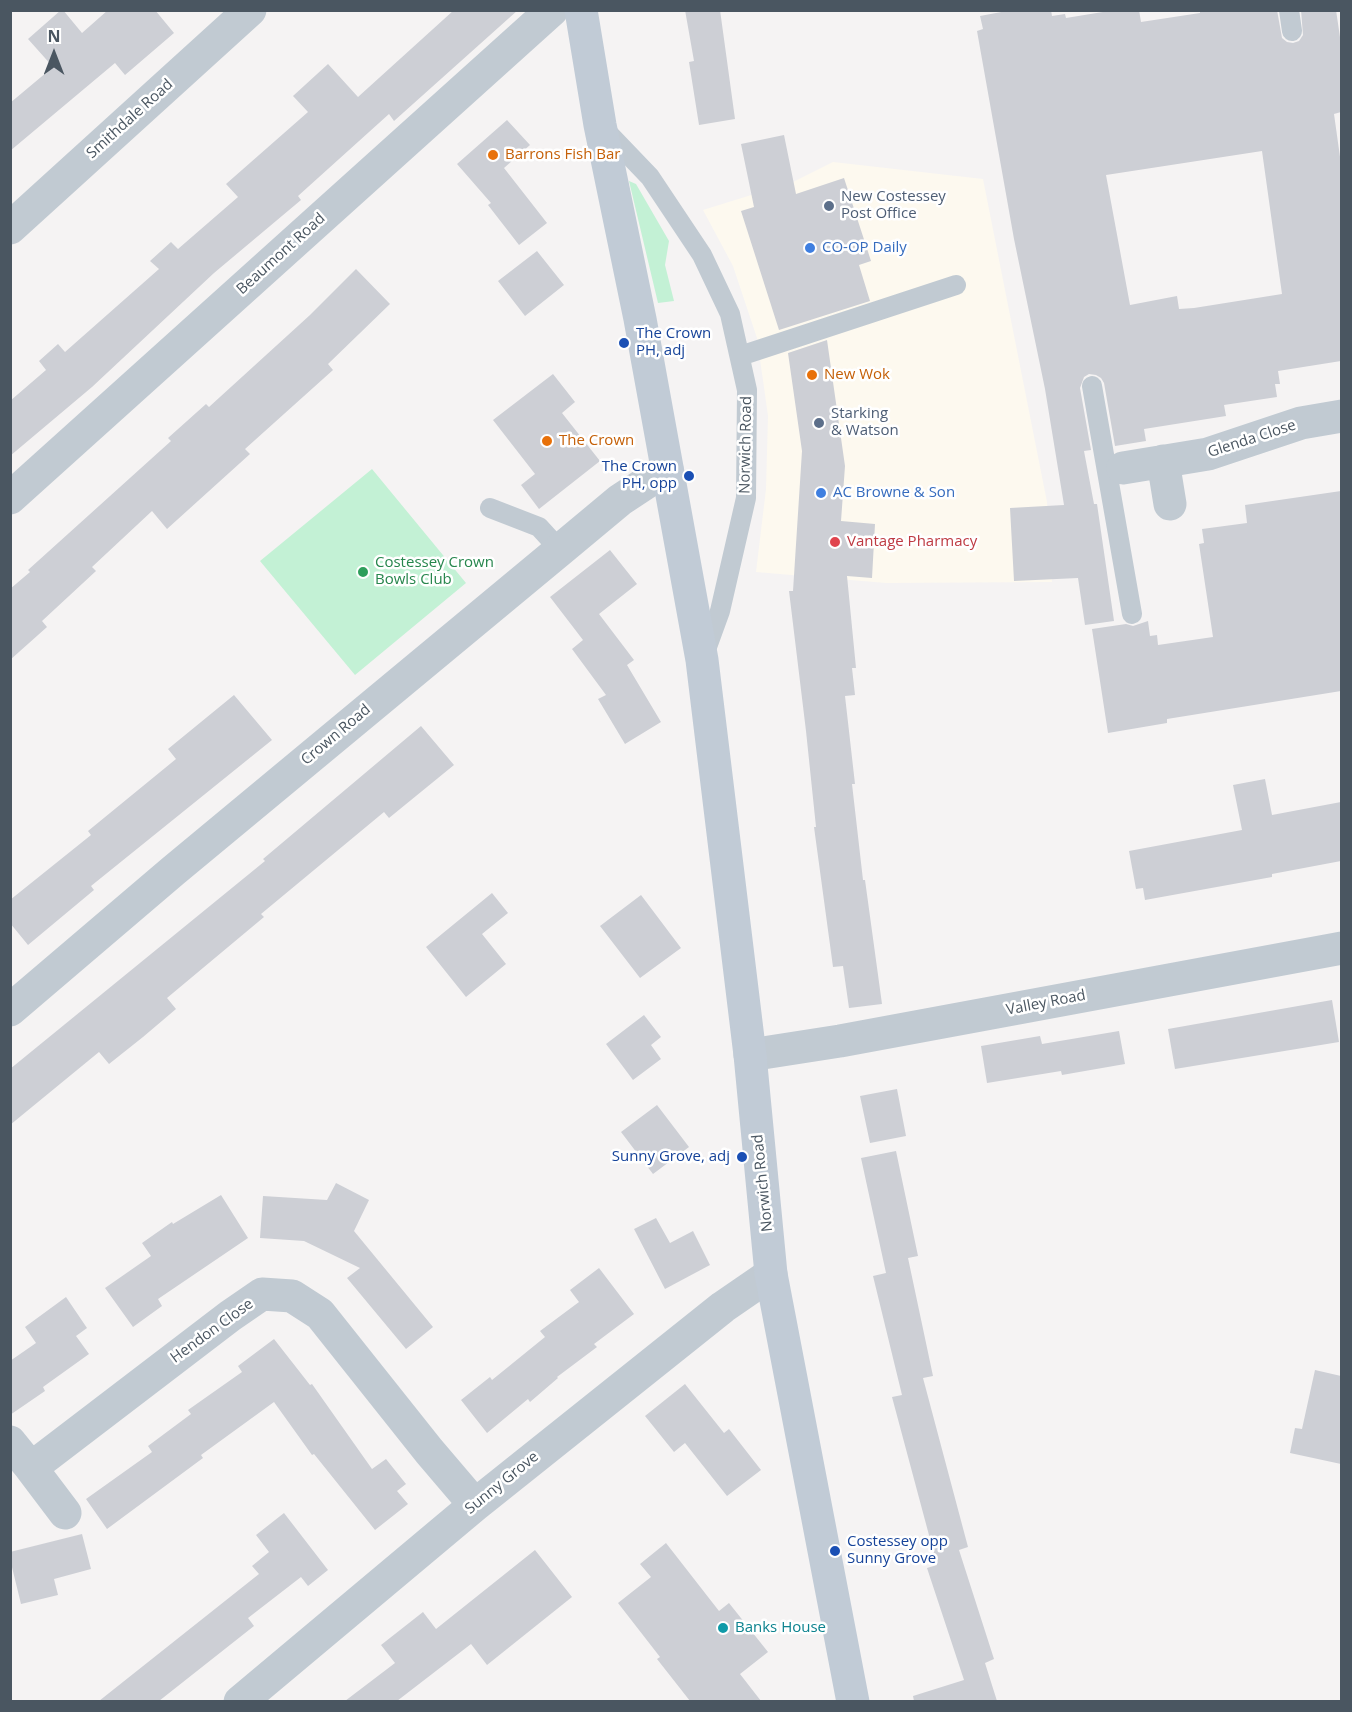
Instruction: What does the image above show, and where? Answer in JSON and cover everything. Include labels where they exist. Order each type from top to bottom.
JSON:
[{"type":"street","name":"Smithdale Road","points":[[10,228],[250,10]]},
{"type":"street","name":"Beaumont Road","points":[[10,498],[552,10]]},
{"type":"street","name":"Norwich Road","points":[[581,10],[600,125],[702,660],[750,1055],[771,1274],[853,1701]]},
{"type":"street","name":"Glenda Close","points":[[1115,469],[1208,454],[1301,423],[1341,416]]},
{"type":"street","points":[[1163,461],[1170,504]]},
{"type":"street","name":"Crown Road","points":[[10,1010],[173,871],[620,500],[667,469]]},
{"type":"street","name":"Valley Road","points":[[750,1055],[840,1041],[1341,948]]},
{"type":"street","name":"Sunny Grove","points":[[240,1701],[475,1505],[723,1306],[771,1274]]},
{"type":"street","name":"Hendon Close","points":[[31,1468],[262,1293],[292,1296],[320,1314],[475,1505]]},
{"type":"street","points":[[10,1442],[65,1513]]},
{"type":"lane","points":[[1289,10],[1292,31]]},
{"type":"lane","name":"Norwich Road","points":[[600,125],[650,177],[702,255],[730,314],[740,356],[747,404],[746,498],[720,611],[702,660]]},
{"type":"lane","points":[[740,356],[956,285]]},
{"type":"lane","points":[[1092,386],[1115,469],[1132,614]]},
{"type":"lane","points":[[490,508],[539,527],[560,550]]},
{"type":"shaded area","points":[[833,162],[983,179],[1047,502],[1052,582],[886,583],[756,572],[766,489],[768,416],[757,338],[733,266],[703,210],[793,182]]},
{"type":"green space","points":[[629,181],[636,184],[669,241],[665,265],[674,301],[658,303]]},
{"type":"green space","name":"Costessey Crown Bowls Club","points":[[372,469],[466,583],[355,675],[260,561]]},
{"type":"building","points":[[61,10],[82,33],[108,10],[155,10],[174,33],[125,75],[115,63],[10,151],[10,103],[53,67],[28,39]]},
{"type":"building","points":[[454,10],[518,10],[394,121],[389,114],[298,196],[301,200],[214,273],[92,387],[10,456],[10,401],[46,370],[39,361],[58,344],[65,352],[159,269],[150,261],[171,242],[178,249],[238,197],[226,184],[308,112],[293,96],[328,64],[358,97]]},
{"type":"building","points":[[685,10],[720,10],[735,119],[699,125],[689,62],[694,61]]},
{"type":"building","points":[[1012,10],[1051,10],[1052,16],[1065,14],[1066,18],[1115,10],[1139,10],[1141,22],[1200,13],[1200,10],[1277,10],[1282,38],[1293,43],[1299,41],[1303,35],[1301,10],[1336,10],[1341,44],[1341,112],[1334,114],[1341,164],[1341,361],[1278,371],[1280,384],[1275,384],[1277,397],[1224,405],[1226,416],[1144,429],[1146,441],[1115,446],[1104,383],[1096,375],[1089,374],[1084,377],[1080,388],[1091,450],[1084,451],[1094,504],[1097,504],[1114,621],[1085,625],[1078,578],[1014,581],[1010,508],[1064,505],[1045,389],[1014,239],[977,31],[983,29],[980,16]],"holes":[[[1262,151],[1282,294],[1194,308],[1179,309],[1177,296],[1130,305],[1106,175]]]},
{"type":"building","points":[[507,120],[530,145],[504,168],[547,223],[519,245],[488,205],[491,203],[457,164]]},
{"type":"building","name":"CO-OP Daily","points":[[784,135],[796,194],[844,178],[871,261],[859,265],[870,301],[779,330],[741,211],[754,207],[741,144]]},
{"type":"building","points":[[537,251],[564,285],[525,316],[498,281]]},
{"type":"building","points":[[356,269],[390,304],[328,364],[333,370],[245,449],[250,454],[167,529],[152,511],[92,567],[96,571],[42,621],[47,627],[10,660],[10,589],[30,572],[28,570],[171,441],[168,438],[206,404],[209,407],[310,315]]},
{"type":"building","points":[[827,340],[845,466],[841,521],[875,524],[872,578],[847,576],[856,668],[852,668],[855,695],[845,696],[863,880],[865,880],[882,1004],[849,1008],[843,966],[833,967],[814,827],[816,827],[806,731],[789,591],[793,591],[802,451],[788,353]]},
{"type":"building","name":"The Crown","points":[[553,374],[575,402],[562,413],[600,461],[539,509],[521,485],[535,474],[493,420]]},
{"type":"building","points":[[1341,491],[1341,691],[1167,719],[1167,723],[1108,733],[1092,629],[1126,624],[1133,626],[1148,621],[1150,636],[1157,635],[1158,645],[1213,637],[1199,544],[1204,543],[1202,529],[1247,523],[1245,505]]},
{"type":"building","points":[[610,550],[637,584],[599,614],[634,660],[627,665],[661,722],[625,744],[598,699],[606,695],[572,649],[583,640],[550,597]]},
{"type":"building","points":[[234,695],[272,740],[91,886],[94,890],[28,945],[10,923],[10,900],[91,835],[88,831],[176,759],[168,749]]},
{"type":"building","points":[[421,726],[454,765],[389,818],[384,812],[261,914],[264,917],[167,998],[176,1009],[143,1037],[109,1064],[99,1052],[10,1125],[10,1069],[265,861],[263,859]]},
{"type":"building","points":[[1265,779],[1272,815],[1341,802],[1341,861],[1272,874],[1272,877],[1145,900],[1143,888],[1136,889],[1129,851],[1242,830],[1233,785]]},
{"type":"building","points":[[492,893],[508,913],[482,934],[506,964],[466,997],[426,947]]},
{"type":"building","points":[[641,895],[681,948],[640,978],[600,926]]},
{"type":"building","points":[[1332,1000],[1339,1042],[1175,1069],[1168,1029]]},
{"type":"building","points":[[644,1015],[661,1037],[651,1045],[661,1059],[633,1080],[606,1044]]},
{"type":"building","points":[[1119,1031],[1125,1064],[1062,1075],[1061,1071],[987,1083],[981,1046],[1040,1036],[1042,1044]]},
{"type":"building","points":[[897,1089],[906,1136],[870,1143],[860,1096]]},
{"type":"building","points":[[657,1105],[689,1147],[653,1174],[621,1132]]},
{"type":"building","points":[[896,1151],[918,1256],[908,1258],[933,1376],[923,1378],[968,1547],[959,1550],[994,1659],[985,1663],[997,1701],[914,1701],[913,1696],[964,1680],[927,1568],[937,1565],[892,1397],[902,1395],[873,1276],[886,1273],[861,1158]]},
{"type":"building","points":[[336,1183],[369,1200],[354,1231],[433,1327],[406,1349],[347,1278],[360,1268],[304,1241],[260,1238],[263,1196],[327,1200]]},
{"type":"building","points":[[221,1195],[248,1238],[158,1299],[162,1306],[133,1327],[105,1288],[151,1256],[142,1243],[172,1222],[173,1224]]},
{"type":"building","points":[[656,1218],[670,1243],[693,1231],[710,1265],[665,1289],[634,1229]]},
{"type":"building","points":[[599,1268],[634,1314],[594,1344],[597,1347],[557,1377],[530,1402],[528,1399],[487,1433],[461,1400],[490,1377],[492,1380],[545,1337],[540,1331],[579,1302],[570,1290]]},
{"type":"building","points":[[66,1297],[87,1328],[76,1336],[89,1354],[43,1387],[45,1391],[10,1415],[10,1361],[36,1343],[25,1327]]},
{"type":"building","points":[[274,1339],[310,1385],[312,1384],[372,1469],[386,1459],[406,1484],[397,1491],[408,1504],[375,1530],[314,1454],[312,1455],[274,1402],[201,1455],[203,1458],[107,1529],[86,1499],[152,1452],[148,1446],[191,1414],[188,1410],[242,1372],[238,1366]]},
{"type":"building","points":[[1315,1370],[1341,1376],[1341,1464],[1290,1453],[1295,1428],[1302,1429]]},
{"type":"building","points":[[685,1384],[724,1433],[729,1429],[761,1470],[727,1496],[685,1443],[674,1452],[645,1416]]},
{"type":"building","points":[[284,1513],[328,1570],[308,1586],[301,1577],[248,1618],[254,1626],[159,1701],[99,1701],[259,1574],[252,1566],[269,1552],[256,1535]]},
{"type":"building","points":[[82,1534],[91,1569],[54,1579],[58,1595],[21,1604],[10,1552]]},
{"type":"building","points":[[666,1543],[719,1611],[729,1603],[768,1652],[740,1674],[761,1701],[690,1701],[657,1659],[660,1657],[618,1603],[651,1577],[640,1564]]},
{"type":"building","points":[[535,1550],[572,1597],[487,1665],[471,1644],[397,1701],[345,1701],[395,1663],[381,1645],[423,1612],[436,1629]]},
{"type":"place","name":"Barrons Fish Bar","points":[[493,155]]},
{"type":"place","name":"New Costessey Post Office","points":[[829,206]]},
{"type":"place","name":"CO-OP Daily","points":[[810,248]]},
{"type":"place","name":"The Crown PH, adj","points":[[624,343]]},
{"type":"place","name":"New Wok","points":[[812,375]]},
{"type":"place","name":"Starking & Watson","points":[[819,423]]},
{"type":"place","name":"The Crown","points":[[547,441]]},
{"type":"place","name":"The Crown PH, opp","points":[[689,476]]},
{"type":"place","name":"AC Browne & Son","points":[[821,493]]},
{"type":"place","name":"Vantage Pharmacy","points":[[835,542]]},
{"type":"place","name":"Costessey Crown Bowls Club","points":[[363,572]]},
{"type":"place","name":"Sunny Grove, adj","points":[[742,1157]]},
{"type":"place","name":"Costessey opp Sunny Grove","points":[[835,1551]]},
{"type":"place","name":"Banks House","points":[[723,1628]]}]
